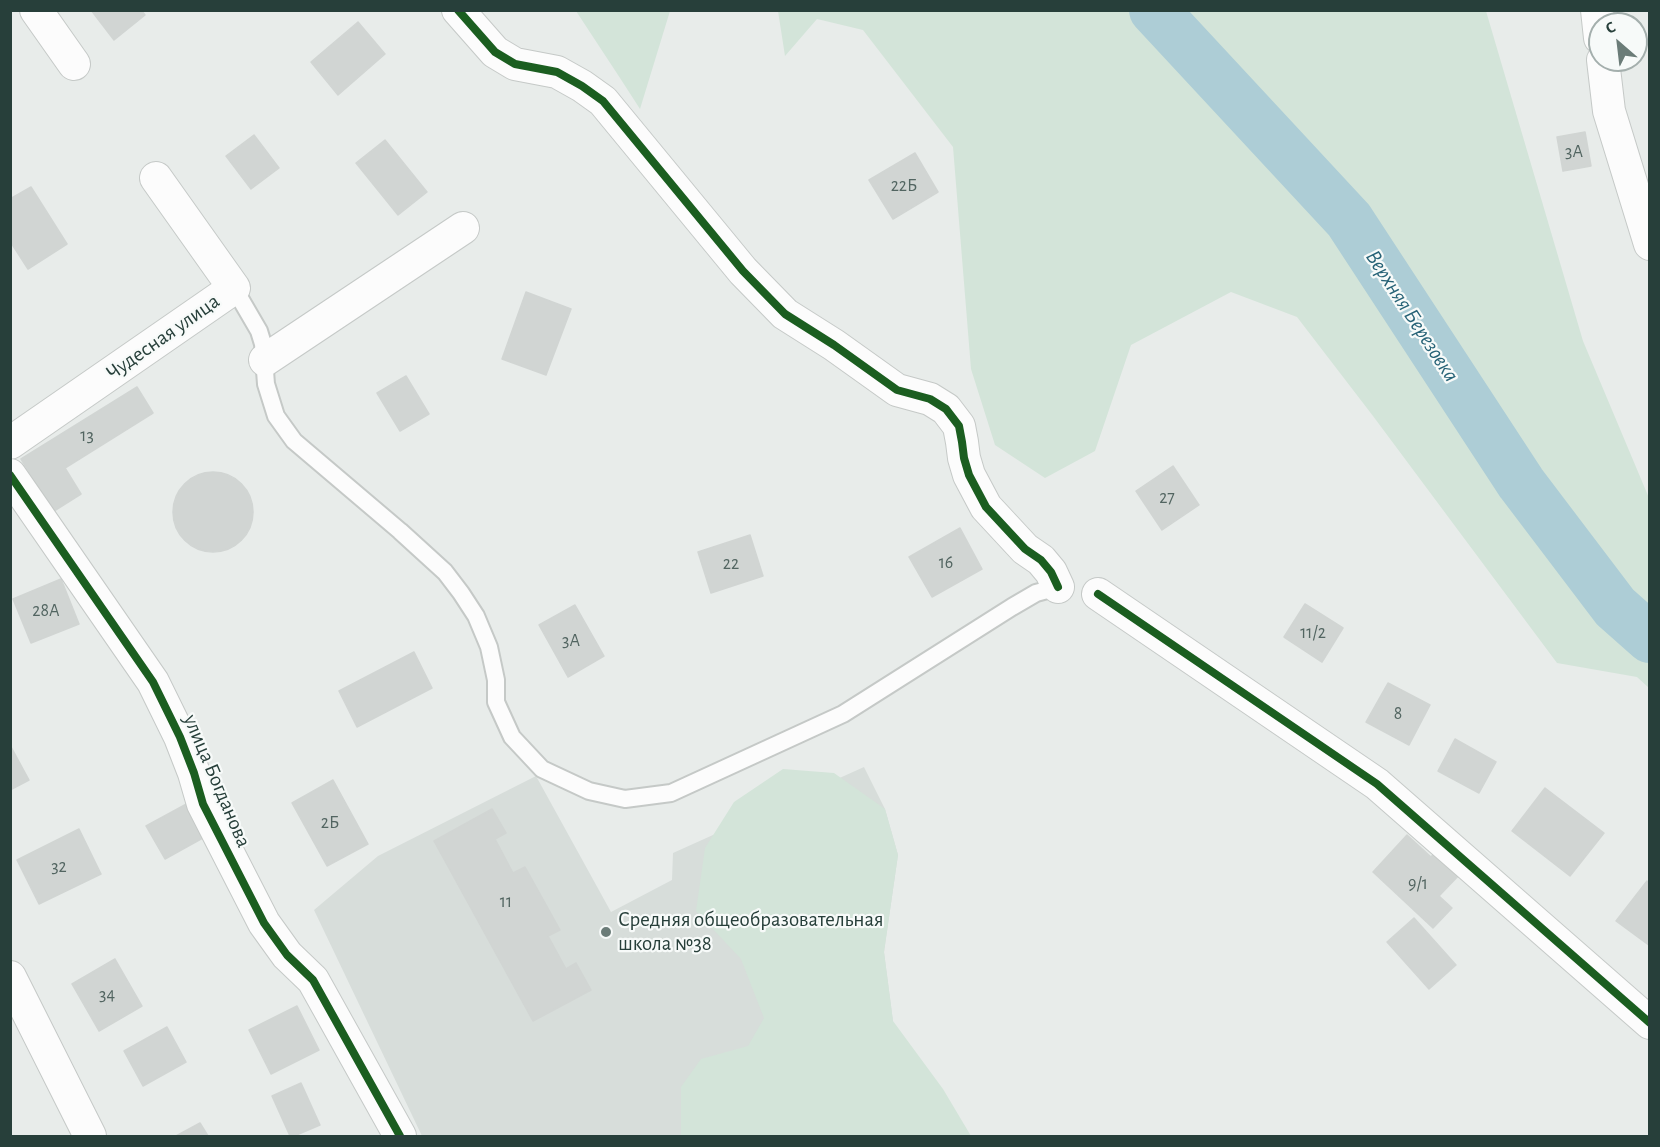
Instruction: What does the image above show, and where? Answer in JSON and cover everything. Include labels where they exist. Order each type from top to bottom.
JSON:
[{"type":"street","points":[[36,10],[74,64]]},
{"type":"street","points":[[458,10],[495,52],[515,64],[557,72],[603,101],[743,271],[785,314],[834,345],[897,390],[930,399],[946,409],[959,426],[969,475],[986,507],[1024,549],[1041,560],[1051,572],[1058,586]]},
{"type":"street","points":[[1604,72],[1609,111],[1650,244]]},
{"type":"street","name":"Чудесная улица","points":[[10,442],[234,288],[156,178]]},
{"type":"street","points":[[265,360],[463,228]]},
{"type":"street","name":"улица Богданова","points":[[10,475],[153,682],[180,737],[203,804],[264,923],[287,955],[313,980],[400,1137]]},
{"type":"street","points":[[1098,594],[1377,784],[1650,1023]]},
{"type":"street","points":[[10,977],[90,1137]]},
{"type":"lane","points":[[234,288],[259,332],[263,344],[266,384],[276,416],[294,441],[445,572],[476,616],[489,647],[496,680],[496,702],[512,737],[542,769],[589,791],[626,799],[671,793],[843,714],[1012,607],[1036,594],[1058,586]]},
{"type":"shaded area","name":"Средняя общеобразовательная школа №38","points":[[864,767],[885,809],[898,855],[884,952],[893,1021],[758,1136],[422,1136],[314,910],[378,856],[536,776],[611,912],[672,880],[673,853]]},
{"type":"green space","points":[[576,11],[670,11],[640,109],[620,78]]},
{"type":"green space","points":[[778,11],[1486,11],[1583,341],[1649,498],[1649,688],[1637,677],[1557,663],[1297,317],[1231,292],[1131,345],[1095,451],[1045,478],[995,445],[971,369],[953,147],[863,30],[817,19],[785,56]]},
{"type":"green space","points":[[783,769],[834,773],[885,809],[898,855],[884,952],[893,1021],[943,1089],[971,1136],[681,1136],[681,1087],[701,1059],[748,1046],[764,1018],[741,959],[696,911],[705,848],[734,802]]},
{"type":"building","points":[[91,10],[141,10],[145,15],[114,40]]},
{"type":"building","points":[[358,22],[385,54],[338,95],[311,62]]},
{"type":"building","points":[[1585,132],[1591,166],[1563,171],[1557,137]]},
{"type":"building","points":[[254,135],[279,168],[251,189],[226,156]]},
{"type":"building","points":[[385,140],[427,192],[398,215],[356,163]]},
{"type":"building","points":[[915,153],[938,192],[893,219],[869,180]]},
{"type":"building","points":[[31,187],[67,244],[28,269],[10,241],[10,199]]},
{"type":"building","points":[[526,292],[571,309],[546,375],[502,359]]},
{"type":"building","points":[[406,376],[429,414],[400,431],[377,393]]},
{"type":"building","points":[[137,387],[153,413],[65,468],[81,494],[54,511],[21,459]]},
{"type":"building","points":[[1173,466],[1199,505],[1162,530],[1136,491]]},
{"type":"building","points":[[205,472],[221,472],[235,479],[246,490],[253,504],[250,527],[235,545],[221,552],[205,552],[191,545],[180,534],[173,520],[173,504],[180,490],[191,479]]},
{"type":"building","points":[[960,528],[982,569],[932,597],[909,557]]},
{"type":"building","points":[[750,535],[763,576],[711,593],[698,552]]},
{"type":"building","points":[[61,579],[79,624],[31,643],[13,599]]},
{"type":"building","points":[[1305,604],[1343,628],[1322,662],[1284,637]]},
{"type":"building","points":[[575,605],[604,656],[568,677],[539,625]]},
{"type":"building","points":[[414,652],[432,688],[357,727],[339,691]]},
{"type":"building","points":[[1388,683],[1430,705],[1409,745],[1366,722]]},
{"type":"building","points":[[1455,739],[1496,762],[1479,793],[1438,771]]},
{"type":"building","points":[[10,745],[29,780],[10,790]]},
{"type":"building","points":[[333,780],[368,844],[327,866],[292,803]]},
{"type":"building","points":[[1545,788],[1604,833],[1570,876],[1512,831]]},
{"type":"building","points":[[192,801],[210,834],[165,859],[146,826]]},
{"type":"building","points":[[492,809],[506,833],[495,839],[513,873],[525,867],[560,930],[548,936],[566,969],[576,963],[591,990],[533,1021],[434,841]]},
{"type":"building","points":[[79,829],[101,874],[39,904],[17,860]]},
{"type":"building","points":[[1407,835],[1431,857],[1439,848],[1463,871],[1439,896],[1452,908],[1433,928],[1373,872]]},
{"type":"building","points":[[1647,881],[1650,883],[1650,946],[1616,921]]},
{"type":"building","points":[[1414,918],[1456,965],[1429,989],[1387,942]]},
{"type":"building","points":[[115,959],[142,1006],[99,1031],[72,984]]},
{"type":"building","points":[[297,1006],[319,1050],[271,1074],[249,1030]]},
{"type":"building","points":[[167,1027],[186,1062],[143,1086],[124,1051]]},
{"type":"building","points":[[301,1083],[320,1125],[290,1136],[272,1096]]},
{"type":"building","points":[[200,1123],[208,1136],[176,1136]]},
{"type":"waterway","name":"Верхняя Березовка","points":[[1154,10],[1349,220],[1521,483],[1615,607],[1650,638]]},
{"type":"cycle path","points":[[458,10],[495,52],[515,64],[557,72],[603,101],[743,271],[785,314],[834,345],[897,390],[930,399],[946,409],[959,426],[969,475],[986,507],[1025,549],[1041,560],[1051,572],[1058,587]]},
{"type":"cycle path","points":[[10,475],[153,682],[180,737],[203,804],[264,923],[287,955],[313,980],[400,1136]]},
{"type":"cycle path","points":[[1098,594],[1377,784],[1650,1023]]},
{"type":"place","name":"Средняя общеобразовательная школа №38","points":[[606,932]]}]
